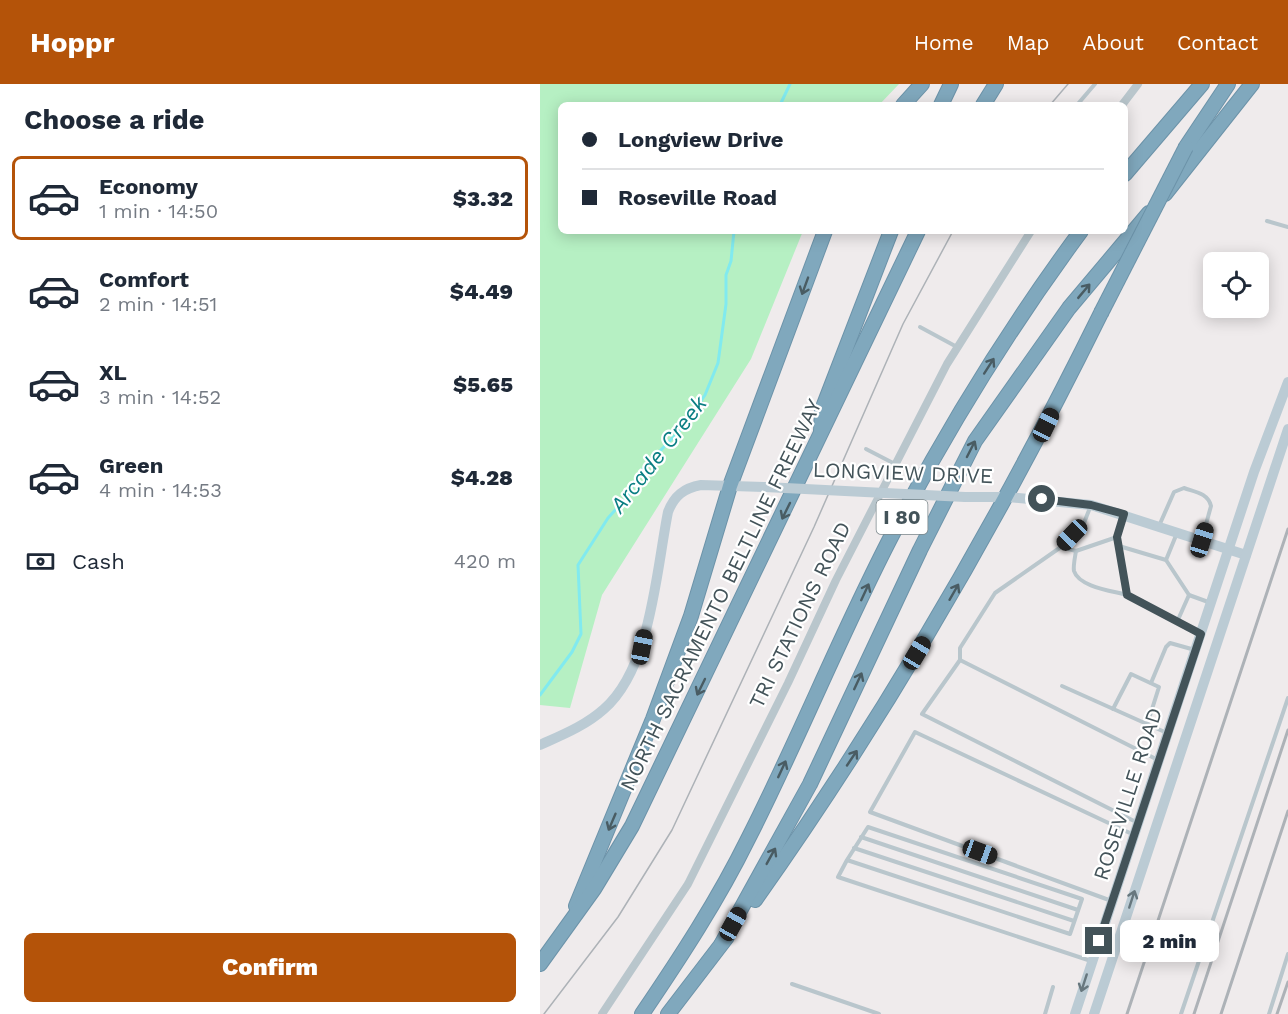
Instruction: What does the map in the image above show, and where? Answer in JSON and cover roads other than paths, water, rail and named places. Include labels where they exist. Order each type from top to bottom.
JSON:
[{"type":"highway","points":[[942,102],[951,84]]},
{"type":"highway","points":[[985,102],[996,84]]},
{"type":"highway","points":[[668,1014],[807,826],[869,734],[1008,497],[1181,154],[1228,84]]},
{"type":"highway","points":[[722,943],[810,784],[920,550],[975,441],[1069,308],[1191,163],[1252,84]]},
{"type":"highway","points":[[906,102],[920,86]]},
{"type":"highway","points":[[1128,170],[1198,88]]},
{"type":"highway","points":[[564,932],[653,719],[691,616],[730,486],[824,234]]},
{"type":"highway","points":[[820,439],[822,410],[890,234]]},
{"type":"highway","name":"NORTH SACRAMENTO BELTLINE FREEWAY","points":[[540,964],[600,881],[632,826],[917,234]]},
{"type":"highway","name":"I 80","points":[[642,1014],[702,923],[747,842],[891,536],[972,392],[1040,287],[1079,234]]},
{"type":"main road","name":"ROSEVILLE ROAD","points":[[1075,1014],[1229,549],[1288,382]]},
{"type":"main road","name":"ROSEVILLE ROAD","points":[[1094,1014],[1288,429]]},
{"type":"main road","name":"LONGVIEW DRIVE","points":[[540,745],[589,721],[615,698],[630,676],[642,647],[668,512],[677,496],[691,487],[700,485],[765,487],[1008,497],[1091,505],[1246,555]]},
{"type":"street","points":[[1124,102],[1138,84]]},
{"type":"street","name":"TRI STATIONS ROAD","points":[[602,1014],[688,884],[895,464],[958,347],[1029,234]]},
{"type":"lane","points":[[1080,102],[1095,84]]},
{"type":"lane","points":[[1267,221],[1288,227]]},
{"type":"lane","points":[[920,327],[958,347]]},
{"type":"lane","points":[[866,449],[895,464]]},
{"type":"lane","points":[[1159,526],[1174,492],[1184,488],[1206,496],[1210,500],[1211,506],[1202,540]]},
{"type":"lane","points":[[1091,505],[1084,523],[1061,546],[995,593],[960,648],[960,660],[922,714],[1138,824]]},
{"type":"lane","points":[[1124,514],[1117,537],[1127,595]]},
{"type":"lane","points":[[1166,560],[1177,532]]},
{"type":"lane","points":[[1061,546],[1076,551],[1117,537]]},
{"type":"lane","points":[[1119,546],[1166,560],[1189,595],[1211,603]]},
{"type":"lane","points":[[1076,551],[1074,571],[1080,578],[1090,584],[1127,595],[1201,634]]},
{"type":"lane","points":[[1177,622],[1189,595]]},
{"type":"lane","points":[[1151,683],[1170,643],[1196,650]]},
{"type":"lane","points":[[960,660],[1159,760]]},
{"type":"lane","points":[[1113,709],[1131,674],[1151,683],[1158,687],[1147,725]]},
{"type":"lane","points":[[1062,686],[1168,734]]},
{"type":"lane","points":[[1181,1014],[1288,698]]},
{"type":"lane","points":[[1113,901],[870,812],[915,732],[1135,836]]},
{"type":"lane","points":[[847,860],[1070,934],[1082,899],[868,827],[854,848],[847,860],[838,877],[1091,962]]},
{"type":"lane","points":[[861,837],[1078,910]]},
{"type":"lane","points":[[854,848],[1074,921]]},
{"type":"lane","points":[[1269,1014],[1288,954]]},
{"type":"lane","points":[[792,984],[879,1014]]},
{"type":"lane","points":[[1045,1014],[1053,987]]},
{"type":"waterway","name":"Arcade Creek","points":[[781,102],[790,84]]},
{"type":"waterway","name":"Arcade Creek","points":[[540,695],[572,652],[581,634],[578,565],[608,518],[628,496],[638,474],[684,426],[705,395],[718,363],[726,304],[726,275],[731,261],[734,234]]},
{"type":"tram line","points":[[1053,102],[1068,84]]},
{"type":"tram line","points":[[544,1014],[618,917],[672,830],[814,527],[903,324],[951,234]]},
{"type":"railway","points":[[1127,1014],[1288,529]]},
{"type":"railway","points":[[1194,1014],[1288,730]]},
{"type":"railway","points":[[1221,1014],[1288,811]]},
{"type":"railway","points":[[1277,1014],[1288,982]]}]
